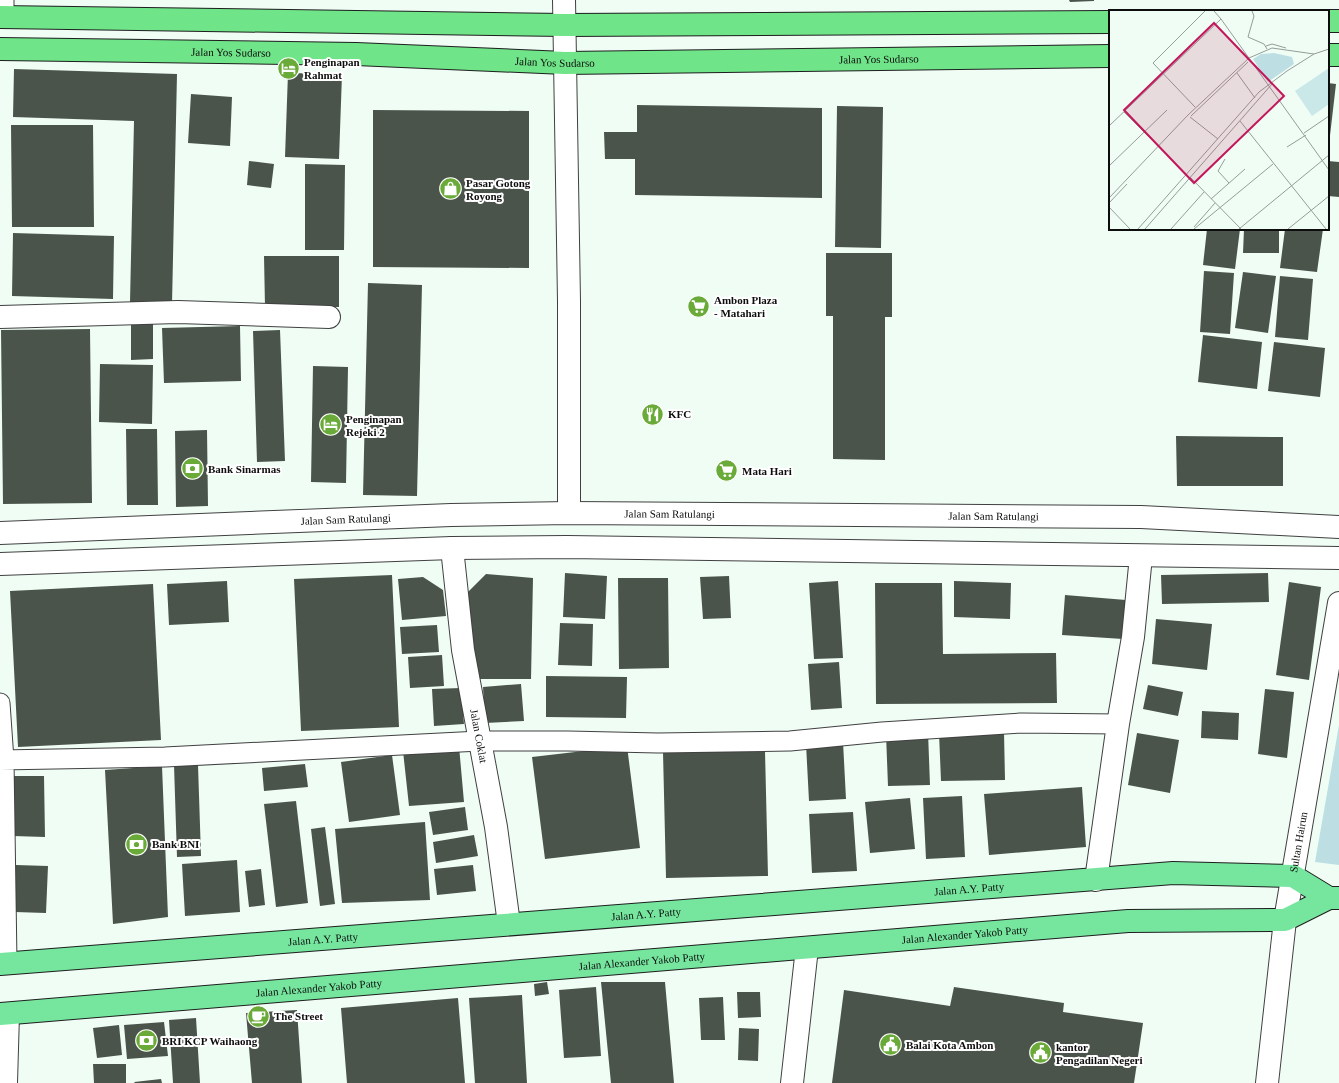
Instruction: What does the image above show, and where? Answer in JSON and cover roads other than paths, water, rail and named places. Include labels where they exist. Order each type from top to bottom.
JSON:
[{"type":"highway","points":[[3,11],[565,25],[1109,22]]},
{"type":"highway","name":"Jalan Yos Sudarso","points":[[0,49],[356,54],[565,63],[1109,56]]},
{"type":"main road","name":"Jalan A.Y. Patty","points":[[4,963],[1174,873],[1293,876]]},
{"type":"main road","points":[[1293,876],[1334,898]]},
{"type":"main road","points":[[1285,920],[1334,898]]},
{"type":"main road","name":"Jalan Alexander Yakob Patty","points":[[4,1014],[1128,921],[1285,920]]},
{"type":"street","points":[[564,0],[569,301],[569,513]]},
{"type":"street","points":[[0,317],[178,312],[329,317]]},
{"type":"street","name":"Jalan Sam Ratulangi","points":[[0,533],[451,515],[569,513],[1141,517],[1339,527]]},
{"type":"street","points":[[0,564],[452,548],[567,547],[1339,558]]},
{"type":"street","name":"Jalan Coklat","points":[[452,548],[463,650],[496,826],[509,924]]},
{"type":"street","points":[[1096,880],[1118,724],[1133,637],[1141,556]]},
{"type":"street","name":"Sultan Hairun","points":[[1267,1083],[1285,920],[1339,603]]},
{"type":"street","points":[[792,1083],[807,948]]},
{"type":"street","points":[[4,1014],[6,1083]]},
{"type":"lane","points":[[0,704],[4,963]]},
{"type":"lane","points":[[2,760],[165,757],[480,741],[658,743],[790,741],[882,732],[1021,723],[1118,724]]},
{"type":"place","name":"Penginapan Rahmat","points":[[289,68]]},
{"type":"place","name":"Pasar Gotong Royong","points":[[451,189]]},
{"type":"place","name":"Ambon Plaza - Matahari","points":[[699,306]]},
{"type":"place","name":"KFC","points":[[652,414]]},
{"type":"place","name":"Penginapan Rejeki 2","points":[[330,425]]},
{"type":"place","name":"Bank Sinarmas","points":[[192,469]]},
{"type":"place","name":"Mata Hari","points":[[727,471]]},
{"type":"place","name":"Bank BNI","points":[[137,844]]},
{"type":"place","name":"The Street","points":[[259,1016]]},
{"type":"place","name":"BRI KCP Waihaong","points":[[146,1041]]},
{"type":"place","name":"Balai Kota Ambon","points":[[891,1045]]},
{"type":"place","name":"kantor Pengadilan Negeri","points":[[1041,1053]]}]
